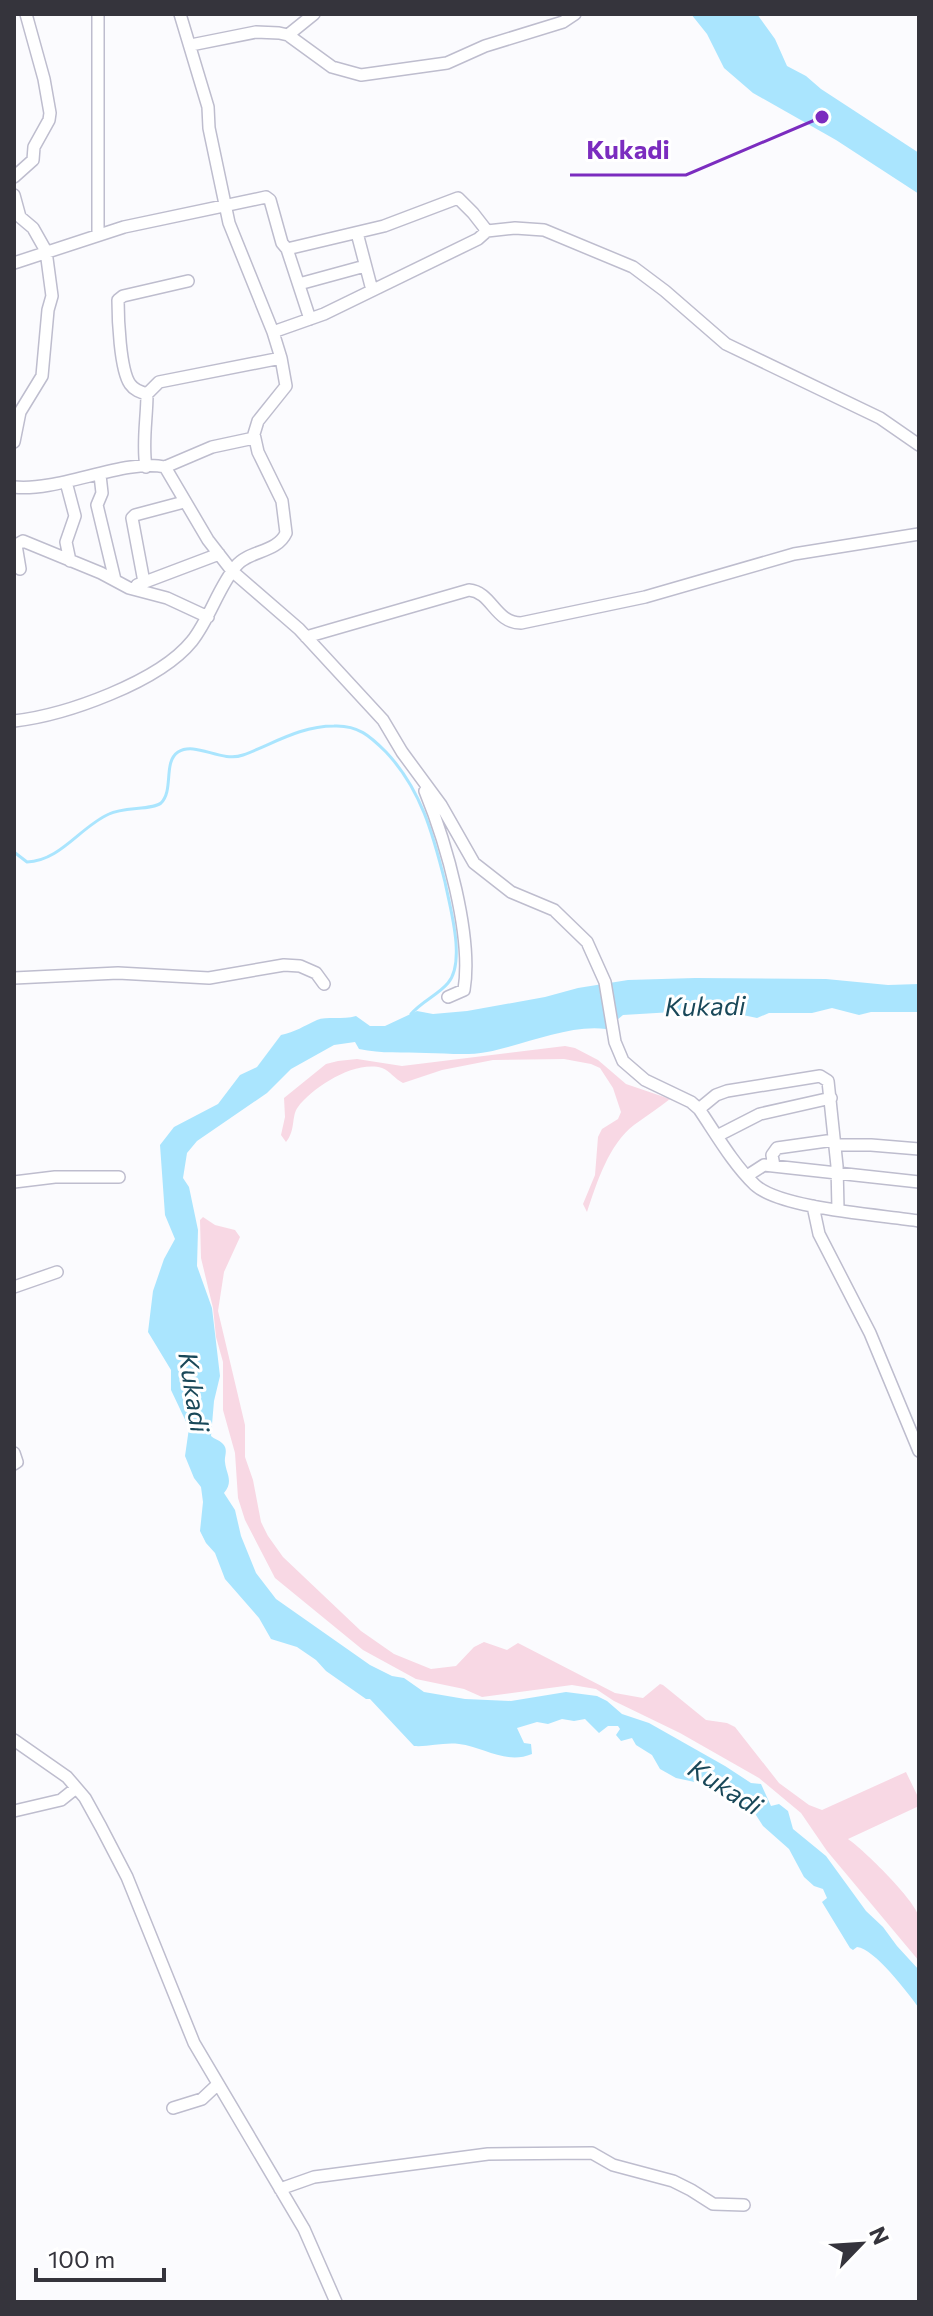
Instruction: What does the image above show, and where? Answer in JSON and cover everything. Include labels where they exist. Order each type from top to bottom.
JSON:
[{"type":"street","points":[[14,177],[33,160],[34,147],[50,113],[42,68],[26,14]]},
{"type":"street","points":[[98,14],[98,235]]},
{"type":"street","points":[[14,721],[70,709],[105,696],[177,657],[208,617],[232,571],[245,559],[276,545],[286,533],[282,501],[254,438],[255,426],[286,386],[281,358],[239,251],[225,206],[209,128],[208,107],[180,14]]},
{"type":"street","points":[[288,35],[314,14]]},
{"type":"street","points":[[191,45],[256,32],[288,35],[332,67],[361,75],[447,63],[485,46],[563,22],[575,14]]},
{"type":"street","points":[[14,195],[20,217],[33,228],[46,251],[52,296],[42,376],[20,412],[14,442]]},
{"type":"street","points":[[14,263],[98,235],[266,197],[270,200],[310,319]]},
{"type":"street","points":[[287,249],[384,226],[458,198],[487,231]]},
{"type":"street","points":[[273,332],[310,319],[372,290],[478,239],[487,231],[515,228],[544,230],[633,267],[726,344],[880,418],[919,445]]},
{"type":"street","points":[[357,233],[372,290]]},
{"type":"street","points":[[299,284],[365,266]]},
{"type":"street","points":[[147,394],[129,384],[118,300],[123,296],[188,281]]},
{"type":"street","points":[[146,467],[147,394],[159,382],[281,358]]},
{"type":"street","points":[[14,487],[66,482],[146,467],[165,467],[212,447],[254,438]]},
{"type":"street","points":[[165,467],[184,502],[232,571],[306,637],[383,720],[441,805],[474,863],[511,892],[541,903],[563,917],[587,942],[605,982],[615,1042],[620,1056],[633,1072],[699,1109],[747,1176],[762,1190],[813,1206],[919,1221]]},
{"type":"street","points":[[100,475],[102,493],[97,505],[115,580]]},
{"type":"street","points":[[66,482],[75,516],[66,542],[70,561]]},
{"type":"street","points":[[144,582],[132,518],[184,502]]},
{"type":"street","points":[[306,637],[469,590],[480,592],[505,620],[521,623],[645,597],[794,554],[919,534]]},
{"type":"street","points":[[20,569],[16,545],[19,542],[129,588],[167,598],[208,617]]},
{"type":"street","points":[[129,588],[219,554]]},
{"type":"street","points":[[419,775],[437,820],[465,941],[464,990],[448,997]]},
{"type":"street","points":[[14,978],[118,973],[209,978],[284,965],[300,966],[316,973],[324,984]]},
{"type":"street","points":[[699,1109],[716,1095],[727,1091],[820,1076],[828,1081],[838,1209]]},
{"type":"street","points":[[717,1136],[760,1114],[831,1098]]},
{"type":"street","points":[[774,1166],[772,1155],[777,1148],[834,1142],[919,1149]]},
{"type":"street","points":[[747,1176],[764,1165],[919,1182]]},
{"type":"street","points":[[14,1182],[55,1177],[119,1177]]},
{"type":"street","points":[[813,1206],[819,1234],[841,1282],[870,1333],[919,1451]]},
{"type":"street","points":[[14,1287],[57,1272]]},
{"type":"street","points":[[14,1453],[17,1462],[14,1464]]},
{"type":"street","points":[[14,1740],[67,1777],[101,1827],[127,1877],[179,2011],[320,2261],[336,2302]]},
{"type":"street","points":[[14,1811],[61,1800],[76,1788]]},
{"type":"street","points":[[173,2108],[202,2099],[218,2084]]},
{"type":"street","points":[[280,2189],[314,2177],[488,2154],[592,2153],[613,2165],[673,2181],[713,2204],[744,2205]]},
{"type":"shaded area","points":[[565,1046],[598,1060],[626,1084],[670,1099],[634,1125],[618,1142],[605,1164],[587,1212],[583,1204],[595,1175],[598,1137],[602,1129],[618,1119],[621,1112],[613,1088],[600,1068],[591,1064],[564,1059],[493,1060],[442,1070],[403,1083],[382,1068],[360,1068],[336,1077],[314,1091],[296,1111],[286,1142],[281,1135],[285,1117],[284,1098],[326,1064],[357,1059],[402,1066]]},
{"type":"shaded area","points":[[203,1217],[215,1225],[235,1230],[240,1237],[224,1272],[218,1311],[245,1425],[245,1457],[261,1522],[283,1557],[361,1631],[394,1654],[431,1669],[456,1666],[474,1647],[484,1642],[507,1650],[518,1643],[615,1693],[643,1698],[660,1684],[663,1685],[706,1720],[735,1727],[779,1783],[809,1805],[822,1810],[906,1772],[919,1799],[919,1806],[848,1839],[888,1876],[915,1909],[920,1928],[919,1961],[827,1851],[801,1813],[759,1778],[596,1689],[572,1685],[482,1697],[464,1689],[416,1679],[363,1650],[275,1578],[245,1520],[238,1498],[235,1453],[223,1410],[223,1362],[201,1258],[200,1220]]},
{"type":"water","points":[[691,14],[757,14],[775,39],[787,66],[919,153],[919,194],[836,140],[753,93],[724,68],[707,34]]},
{"type":"water","points":[[826,979],[888,985],[919,984],[919,1012],[859,1015],[832,1008],[812,1013],[769,1013],[757,1018],[738,1014],[724,1016],[673,1012],[623,1015],[606,1029],[562,1032],[479,1053],[384,1052],[359,1049],[355,1042],[334,1045],[291,1069],[267,1093],[197,1141],[187,1153],[183,1178],[189,1187],[198,1230],[197,1266],[212,1308],[220,1376],[211,1436],[225,1448],[229,1481],[224,1493],[235,1510],[241,1536],[256,1573],[276,1599],[370,1665],[392,1676],[404,1678],[424,1692],[465,1699],[511,1701],[566,1692],[597,1696],[622,1714],[649,1723],[751,1783],[761,1784],[771,1806],[779,1804],[788,1811],[793,1829],[826,1856],[866,1911],[919,1970],[919,2008],[873,1955],[857,1947],[853,1950],[850,1948],[822,1902],[827,1898],[823,1889],[804,1877],[789,1849],[763,1826],[754,1812],[733,1804],[704,1784],[676,1778],[660,1769],[652,1755],[636,1745],[632,1738],[621,1741],[616,1735],[620,1729],[618,1726],[608,1726],[599,1733],[585,1719],[562,1719],[517,1728],[524,1743],[531,1744],[532,1754],[513,1758],[459,1744],[414,1746],[370,1699],[326,1671],[297,1647],[271,1639],[259,1618],[225,1579],[215,1553],[200,1531],[201,1487],[185,1456],[189,1428],[171,1390],[171,1370],[148,1332],[153,1291],[175,1239],[165,1215],[160,1145],[174,1127],[218,1104],[240,1075],[257,1067],[281,1035],[321,1019],[356,1016],[370,1026],[385,1026],[417,1011],[433,1014],[467,1011],[628,980]]},
{"type":"waterway","points":[[14,852],[27,862],[39,860],[60,850],[109,814],[161,803],[167,791],[173,757],[185,749],[235,757],[310,729],[342,726],[357,730],[369,736],[386,752],[417,797],[436,847],[453,919],[456,948],[453,974],[444,987],[411,1014]]},
{"type":"place","name":"Kukadi","points":[[822,117]]}]
